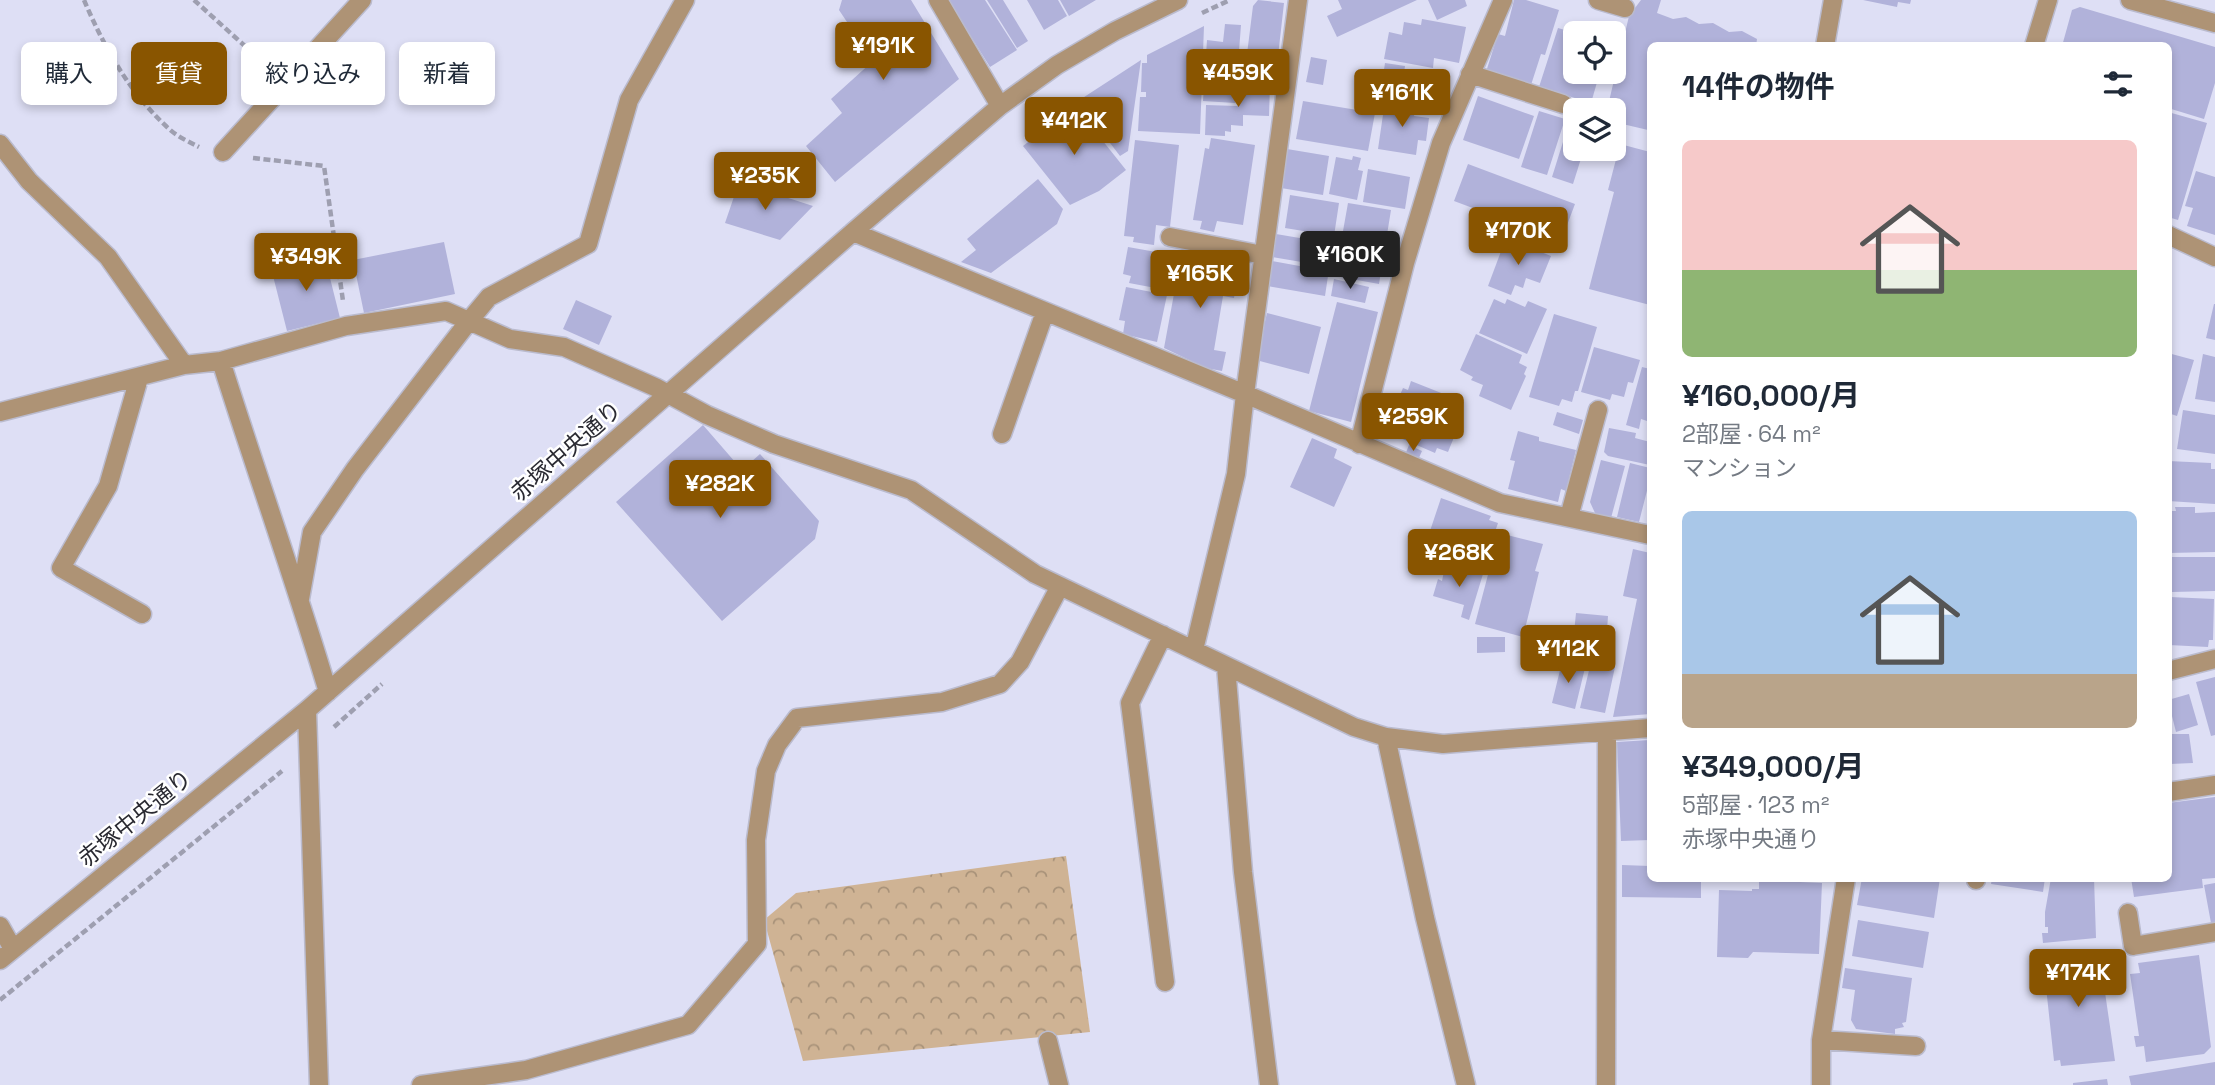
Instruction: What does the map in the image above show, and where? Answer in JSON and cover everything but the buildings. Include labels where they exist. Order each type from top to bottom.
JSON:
[{"type":"street","points":[[324,42],[362,0]]},
{"type":"street","points":[[300,598],[312,532],[355,469],[469,321],[489,297],[588,244],[629,100],[685,0]]},
{"type":"street","points":[[938,0],[1000,106]]},
{"type":"street","points":[[1194,650],[1236,474],[1244,394],[1298,0]]},
{"type":"street","points":[[1359,444],[1409,250],[1441,143],[1503,0]]},
{"type":"street","points":[[1598,0],[1625,8]]},
{"type":"street","points":[[1826,42],[1833,0]]},
{"type":"street","points":[[2035,42],[2048,0]]},
{"type":"street","points":[[2130,0],[2215,23]]},
{"type":"street","name":"赤塚中央通り","points":[[6,955],[307,710],[1000,106],[1069,58],[1175,1]]},
{"type":"street","points":[[1470,74],[1563,104]]},
{"type":"street","points":[[223,152],[266,105]]},
{"type":"street","points":[[0,144],[29,181],[108,257],[184,365]]},
{"type":"street","points":[[853,232],[1500,503],[1647,534]]},
{"type":"street","points":[[1170,237],[1263,255]]},
{"type":"street","points":[[2172,237],[2215,257]]},
{"type":"street","points":[[0,412],[184,365],[221,361],[346,326],[446,311],[510,339],[564,346],[774,444],[911,490],[1035,573],[1354,727],[1386,737],[1443,744],[1647,728]]},
{"type":"street","points":[[1002,434],[1045,312]]},
{"type":"street","points":[[221,361],[275,531],[300,598],[328,692]]},
{"type":"street","points":[[139,378],[108,486],[61,568],[142,614]]},
{"type":"street","points":[[1569,517],[1598,410]]},
{"type":"street","points":[[421,1085],[526,1070],[688,1025],[757,944],[756,840],[766,771],[777,746],[797,718],[942,702],[1000,684],[1020,662],[1060,586]]},
{"type":"street","points":[[1163,635],[1130,703],[1165,982]]},
{"type":"street","points":[[2172,670],[2215,659]]},
{"type":"street","points":[[1226,666],[1243,872],[1269,1085]]},
{"type":"street","points":[[307,710],[319,1085]]},
{"type":"street","points":[[1606,1085],[1607,732]]},
{"type":"street","points":[[1386,737],[1425,918],[1466,1085]]},
{"type":"street","points":[[2172,791],[2215,785]]},
{"type":"street","points":[[1821,1085],[1821,1040],[1845,882]]},
{"type":"street","points":[[2128,914],[2133,946],[2215,932]]},
{"type":"street","points":[[0,926],[6,955]]},
{"type":"street","points":[[1821,1040],[1916,1046]]},
{"type":"street","points":[[1048,1041],[1059,1085]]},
{"type":"path","points":[[84,0],[98,32],[129,85],[168,129],[199,147],[270,161],[324,166],[346,326]]},
{"type":"path","points":[[194,0],[241,42]]},
{"type":"green space","points":[[1066,856],[1090,1032],[803,1061],[764,920],[796,893]]}]
